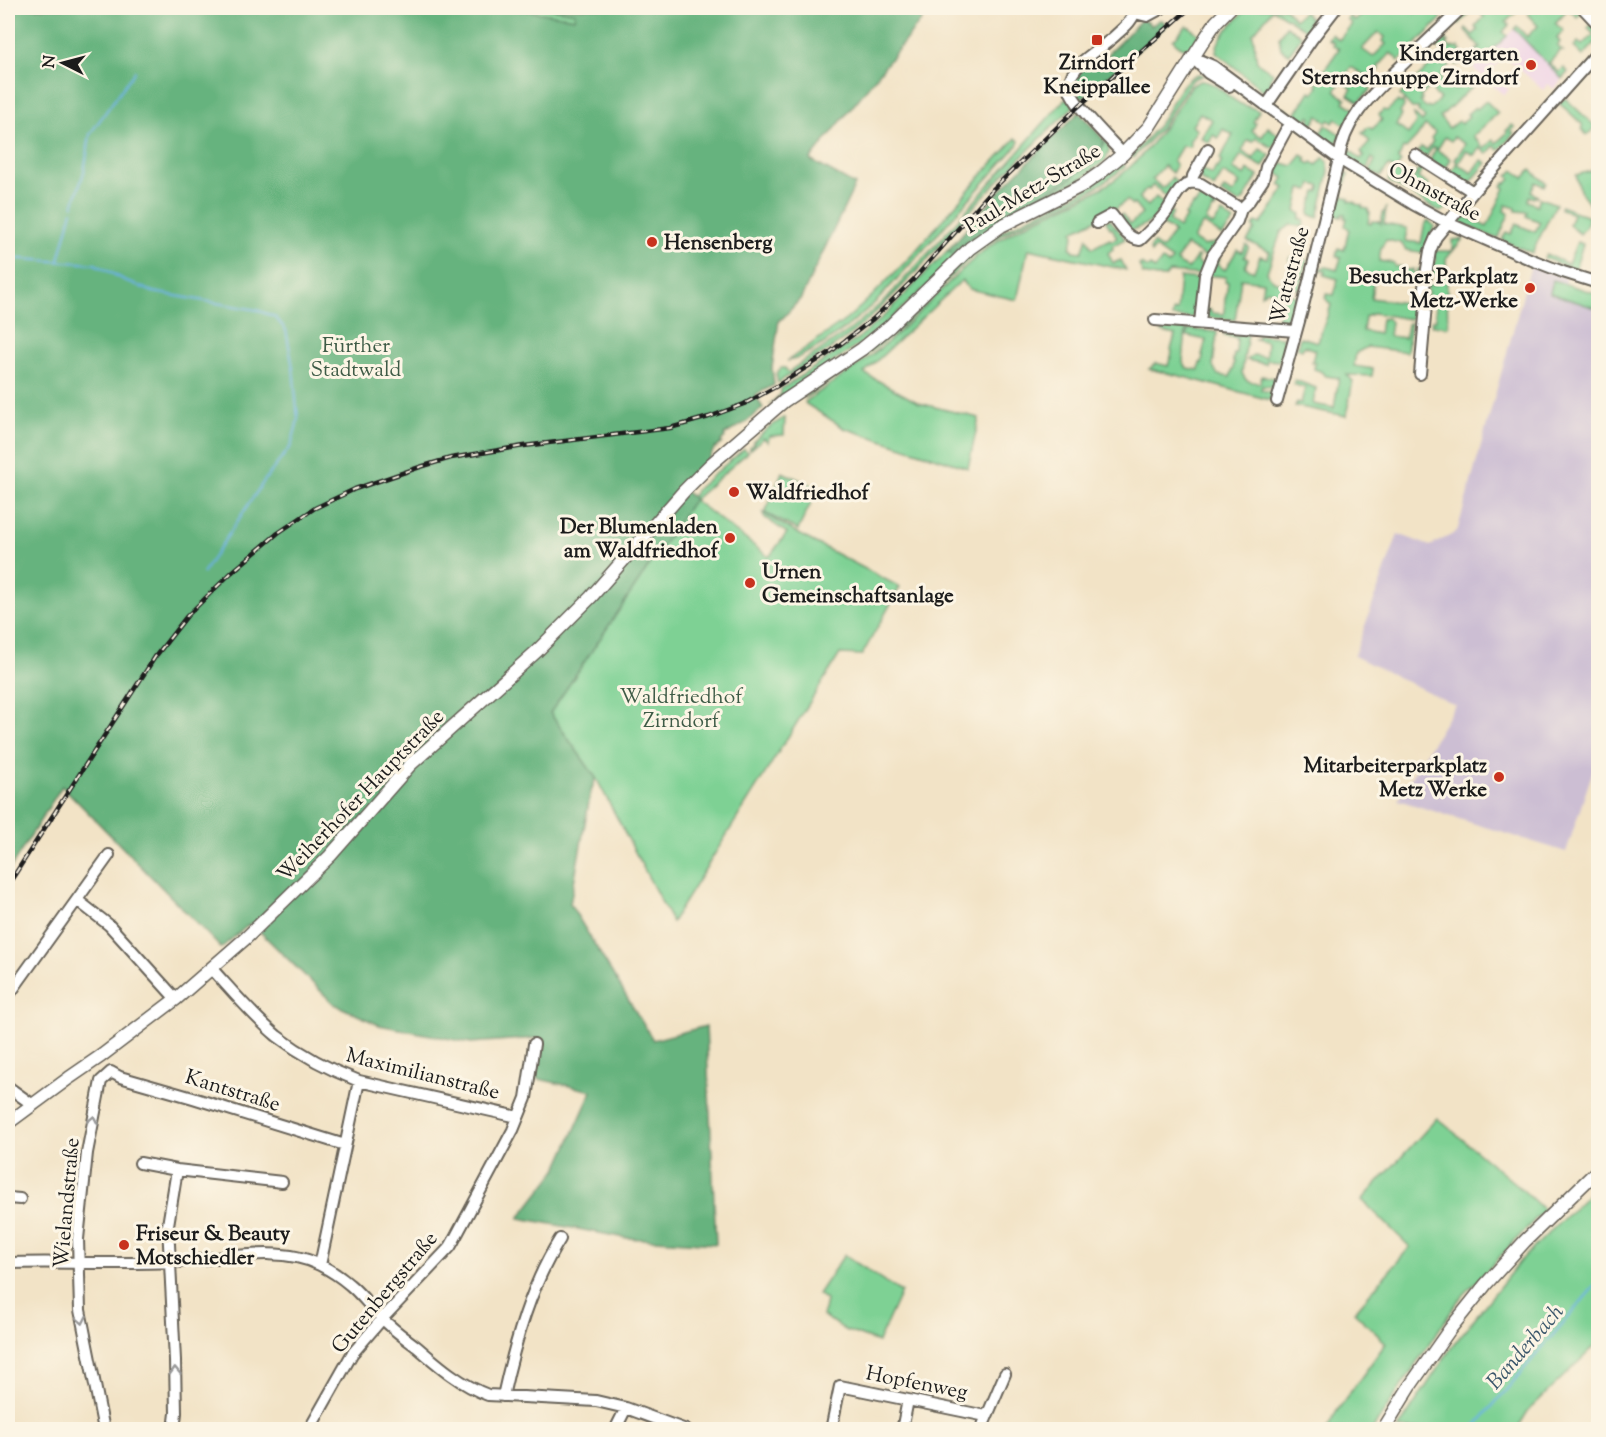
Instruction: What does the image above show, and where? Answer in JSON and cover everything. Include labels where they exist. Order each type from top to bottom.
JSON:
[{"type":"street","points":[[1123,153],[1079,106],[1070,91],[1069,83],[1073,73],[1082,62],[1119,32],[1129,22],[1135,10],[1147,16],[1162,8]]},
{"type":"street","name":"Paul-Metz-Straße","points":[[766,416],[891,326],[970,248],[1001,226],[1083,185],[1123,153],[1149,127],[1192,57],[1216,22],[1230,8]]},
{"type":"street","points":[[1266,106],[1336,8]]},
{"type":"street","name":"Wattstraße","points":[[1277,401],[1340,148],[1349,127],[1363,105],[1462,8]]},
{"type":"street","points":[[1583,8],[1599,24]]},
{"type":"street","points":[[1420,374],[1426,305],[1424,286],[1430,251],[1436,237],[1473,192],[1599,52]]},
{"type":"street","name":"Ohmstraße","points":[[1192,57],[1213,66],[1339,159],[1448,223],[1563,272],[1599,283]]},
{"type":"street","points":[[1200,323],[1205,275],[1213,255],[1237,221],[1241,209],[1250,201],[1263,180],[1266,167],[1291,125]]},
{"type":"street","points":[[1192,182],[1208,149]]},
{"type":"street","points":[[1415,155],[1473,192]]},
{"type":"street","points":[[1097,223],[1112,215],[1125,233],[1133,239],[1140,240],[1168,210],[1182,187],[1192,182],[1202,184],[1241,209]]},
{"type":"street","points":[[1155,320],[1295,331]]},
{"type":"street","name":"Weiherhofer Hauptstraße","points":[[8,1123],[176,999],[246,938],[330,856],[410,765],[537,651],[591,597],[684,491],[766,416]]},
{"type":"street","points":[[8,996],[109,855]]},
{"type":"street","points":[[78,900],[109,926],[176,999]]},
{"type":"street","name":"Maximilianstraße","points":[[212,969],[252,1013],[278,1036],[320,1063],[359,1081],[519,1117]]},
{"type":"street","name":"Gutenbergstraße","points":[[309,1430],[352,1354],[450,1246],[519,1117],[526,1098],[534,1044]]},
{"type":"street","points":[[101,1056],[111,1072]]},
{"type":"street","name":"Kantstraße","points":[[111,1072],[120,1077],[345,1145]]},
{"type":"street","name":"Wielandstraße","points":[[104,1430],[80,1310],[78,1239],[87,1153],[101,1081],[111,1072]]},
{"type":"street","points":[[320,1265],[359,1081]]},
{"type":"street","points":[[8,1087],[33,1105]]},
{"type":"street","points":[[140,1163],[177,1170],[282,1182]]},
{"type":"street","points":[[174,1430],[175,1360],[168,1226],[177,1170]]},
{"type":"street","points":[[1383,1430],[1410,1386],[1450,1329],[1486,1284],[1525,1241],[1599,1170]]},
{"type":"street","points":[[8,1198],[20,1199]]},
{"type":"street","points":[[503,1396],[510,1363],[526,1314],[547,1259],[560,1239]]},
{"type":"street","points":[[8,1263],[170,1263],[267,1254],[296,1256],[320,1265],[350,1285],[382,1319],[467,1386],[488,1395],[596,1401],[626,1407],[686,1430]]},
{"type":"street","points":[[981,1430],[1005,1374]]},
{"type":"street","name":"Hopfenweg","points":[[831,1430],[840,1386],[986,1416]]},
{"type":"street","points":[[902,1430],[908,1400]]},
{"type":"street","points":[[615,1430],[626,1407]]},
{"type":"shaded area","name":"Kindergarten Sternschnuppe Zirndorf","points":[[1514,29],[1562,79],[1554,89],[1548,84],[1543,90],[1505,56],[1491,71],[1509,89],[1504,95],[1473,68]]},
{"type":"shaded area","points":[[1531,266],[1566,277],[1566,284],[1598,294],[1598,755],[1566,852],[1398,800],[1455,705],[1354,656],[1398,534],[1430,546],[1457,532]]},
{"type":"green space","name":"Fürther Stadtwald","points":[[8,8],[509,8],[574,18],[575,13],[544,8],[931,8],[810,160],[855,185],[801,298],[779,320],[772,368],[774,385],[755,395],[763,408],[745,423],[724,435],[722,443],[714,449],[709,459],[680,487],[694,499],[550,713],[596,778],[591,791],[570,904],[653,1040],[706,1026],[716,1244],[626,1238],[519,1218],[557,1169],[592,1091],[534,1078],[538,1038],[471,1043],[379,1025],[334,1004],[251,923],[221,948],[62,786],[8,872]]},
{"type":"green space","points":[[509,8],[544,8],[576,13],[574,18]]},
{"type":"green space","points":[[1248,8],[1285,8],[1295,19],[1304,12],[1311,19],[1308,22],[1314,30],[1312,34],[1273,9],[1253,34],[1257,62],[1273,73],[1269,81],[1276,86],[1268,95],[1216,52],[1223,34]]},
{"type":"green space","points":[[1370,8],[1409,8],[1415,13],[1419,10],[1422,13],[1432,8],[1442,18],[1399,61],[1391,53],[1370,78],[1351,67],[1346,76],[1360,85],[1363,81],[1371,89],[1359,102],[1348,95],[1352,89],[1341,81],[1335,91],[1346,99],[1344,102],[1355,109],[1345,125],[1336,119],[1333,123],[1329,120],[1327,122],[1318,116],[1311,127],[1320,133],[1326,125],[1341,135],[1335,145],[1331,146],[1304,127],[1311,118],[1309,116],[1301,125],[1282,111],[1284,108],[1295,115],[1310,91],[1314,93],[1323,72],[1339,49],[1333,45],[1334,42],[1328,39],[1331,34],[1339,40],[1352,24],[1347,19],[1350,16],[1355,21]],"holes":[[[1378,32],[1385,37],[1383,41],[1386,44],[1373,57],[1362,49]]]},
{"type":"green space","points":[[1467,8],[1475,8],[1459,24],[1455,20]]},
{"type":"green space","points":[[1475,8],[1491,8],[1498,14],[1503,8],[1521,8],[1506,22],[1509,25],[1503,32],[1507,36],[1479,62],[1472,55],[1480,47],[1465,30],[1466,28],[1473,35],[1478,30],[1475,27],[1484,17]]},
{"type":"green space","points":[[1533,8],[1546,10],[1577,8],[1582,13],[1577,17],[1568,9],[1555,23],[1564,31],[1557,38],[1560,42],[1557,46],[1563,51],[1560,51],[1549,63],[1559,72],[1564,68],[1568,72],[1562,79],[1514,29],[1517,26],[1527,37],[1538,26],[1528,15]]},
{"type":"green space","points":[[1141,20],[1148,22],[1151,26],[1159,20],[1167,25],[1080,100],[1074,86],[1079,72],[1083,67],[1091,63],[1093,65],[1104,56],[1106,59],[1110,56],[1108,53]]},
{"type":"green space","points":[[1592,24],[1598,30],[1598,40],[1583,56],[1574,47],[1578,42],[1582,45],[1594,35],[1588,28]]},
{"type":"green space","points":[[1186,26],[1199,35],[1188,48],[1181,47],[1173,40]]},
{"type":"green space","points":[[1286,26],[1302,36],[1289,54],[1281,49],[1279,37]]},
{"type":"green space","points":[[1445,39],[1451,49],[1458,47],[1461,51],[1459,53],[1468,58],[1466,64],[1463,61],[1457,65],[1437,46]]},
{"type":"green space","points":[[1436,60],[1443,66],[1448,62],[1450,65],[1440,75],[1441,80],[1447,86],[1449,84],[1455,90],[1472,75],[1473,86],[1440,117],[1449,128],[1458,121],[1461,124],[1469,116],[1467,114],[1486,101],[1498,113],[1473,136],[1484,148],[1493,140],[1496,143],[1512,125],[1515,127],[1511,131],[1514,134],[1499,150],[1494,146],[1487,154],[1480,148],[1474,155],[1466,151],[1458,164],[1472,173],[1482,160],[1487,163],[1469,184],[1451,173],[1457,162],[1455,160],[1465,144],[1454,137],[1451,141],[1445,137],[1437,150],[1451,159],[1445,169],[1430,160],[1436,148],[1433,147],[1426,157],[1418,152],[1421,147],[1427,150],[1433,141],[1431,139],[1435,132],[1425,125],[1406,149],[1403,148],[1398,160],[1401,162],[1396,170],[1412,181],[1423,163],[1431,171],[1424,167],[1418,178],[1428,185],[1428,188],[1448,199],[1451,196],[1455,199],[1440,212],[1388,181],[1393,168],[1389,166],[1380,177],[1370,171],[1375,160],[1372,158],[1367,169],[1347,154],[1346,146],[1360,159],[1364,156],[1361,152],[1370,142],[1362,133],[1368,127],[1372,129],[1382,120],[1379,115],[1383,110],[1387,111],[1398,101],[1400,103],[1403,101],[1404,106],[1396,125],[1408,134],[1416,123],[1414,114],[1422,122],[1425,118],[1418,111],[1419,108],[1412,108],[1400,95]],"holes":[[[1429,88],[1440,99],[1430,108],[1428,106],[1426,108],[1420,101],[1422,99],[1420,97]]]},
{"type":"green space","points":[[1198,74],[1204,75],[1190,83],[1161,128],[1133,158],[1131,156],[1162,120],[1186,81]]},
{"type":"green space","points":[[1200,81],[1211,83],[1236,101],[1259,111],[1253,122],[1256,123],[1252,131],[1262,137],[1268,127],[1279,136],[1273,148],[1256,138],[1253,142],[1248,140],[1242,151],[1253,159],[1260,149],[1270,155],[1263,167],[1241,155],[1233,169],[1245,176],[1248,170],[1258,176],[1243,201],[1238,203],[1221,193],[1224,189],[1233,194],[1240,183],[1223,173],[1214,188],[1201,180],[1199,168],[1212,175],[1222,161],[1220,159],[1233,135],[1223,129],[1218,138],[1213,135],[1209,143],[1201,138],[1212,120],[1200,113],[1192,126],[1197,130],[1189,142],[1191,144],[1189,147],[1182,146],[1173,161],[1176,166],[1172,173],[1164,166],[1152,179],[1162,188],[1172,177],[1179,185],[1169,199],[1153,185],[1139,198],[1148,206],[1156,197],[1165,205],[1149,223],[1128,232],[1118,218],[1122,214],[1130,224],[1142,214],[1134,204],[1132,205],[1127,200],[1113,211],[1073,231],[1070,248],[1073,251],[1082,252],[1087,238],[1092,248],[1117,238],[1106,221],[1109,219],[1125,239],[1112,246],[1113,249],[1108,253],[1113,263],[1121,260],[1126,270],[1028,249],[1017,300],[969,289],[962,280],[864,373],[919,403],[979,418],[968,468],[844,428],[806,404],[805,402],[890,340],[982,252],[1011,233],[1117,178],[1154,141],[1192,85]]},
{"type":"green space","points":[[1565,98],[1596,127],[1587,135],[1582,130],[1582,124],[1559,103]]},
{"type":"green space","points":[[1069,99],[1074,106],[991,188],[890,299],[848,337],[778,383],[776,374],[781,368],[791,373],[791,370],[851,329],[884,301],[1064,100]]},
{"type":"green space","points":[[1079,112],[1104,140],[1100,158],[1064,183],[984,227],[952,254],[948,250],[1008,182]]},
{"type":"green space","points":[[1016,138],[1019,141],[1017,146],[878,300],[823,344],[796,359],[787,361],[847,319],[872,296],[912,255]]},
{"type":"green space","points":[[1104,140],[1109,151],[1106,160],[1082,178],[994,225],[860,344],[769,405],[781,394],[781,389],[856,340],[883,317],[948,250],[952,254],[983,228],[1008,212],[1064,183],[1100,158]]},
{"type":"green space","points":[[1302,155],[1310,164],[1312,162],[1317,165],[1324,157],[1328,162],[1329,172],[1318,218],[1309,214],[1320,186],[1312,184],[1310,190],[1301,189],[1296,211],[1301,214],[1300,219],[1304,220],[1303,227],[1291,225],[1281,232],[1267,272],[1273,280],[1287,285],[1295,262],[1289,260],[1290,257],[1307,260],[1300,289],[1287,287],[1285,293],[1298,297],[1293,316],[1287,322],[1277,324],[1279,293],[1267,290],[1261,295],[1263,282],[1241,279],[1235,320],[1205,317],[1205,309],[1211,310],[1211,313],[1224,314],[1228,282],[1225,282],[1226,277],[1207,275],[1214,257],[1220,259],[1217,265],[1225,270],[1237,250],[1242,252],[1246,245],[1249,247],[1244,257],[1248,259],[1245,267],[1254,271],[1260,256],[1267,258],[1270,252],[1247,241],[1255,229],[1253,227],[1256,222],[1261,224],[1285,188],[1280,185],[1284,178],[1277,173],[1282,163],[1293,166]]},
{"type":"green space","points":[[1124,163],[1125,167],[1090,191],[1013,229],[982,248],[894,333],[805,398],[870,348],[970,253],[1000,232],[1081,192]]},
{"type":"green space","points":[[1598,165],[1598,207],[1593,208],[1580,191],[1576,175],[1591,171]]},
{"type":"green space","points":[[1514,170],[1524,178],[1531,170],[1546,183],[1544,186],[1536,182],[1531,192],[1539,197],[1529,196],[1528,201],[1537,205],[1540,198],[1556,204],[1532,253],[1502,240],[1506,232],[1511,234],[1516,224],[1535,232],[1540,222],[1526,216],[1527,212],[1516,211],[1516,208],[1506,205],[1504,211],[1509,214],[1498,239],[1461,222],[1461,214],[1487,227],[1505,188],[1502,186],[1511,179],[1508,176]]},
{"type":"green space","points":[[1344,173],[1348,174],[1342,196],[1349,198],[1349,201],[1355,204],[1362,205],[1362,208],[1369,209],[1368,223],[1371,224],[1372,221],[1381,224],[1386,209],[1384,224],[1407,228],[1405,241],[1421,243],[1428,220],[1434,226],[1425,253],[1406,250],[1401,243],[1386,240],[1381,248],[1379,261],[1394,263],[1394,266],[1402,267],[1402,269],[1413,269],[1413,273],[1417,274],[1418,269],[1422,269],[1420,283],[1377,276],[1371,298],[1411,304],[1414,291],[1418,293],[1412,318],[1374,313],[1365,317],[1363,331],[1379,334],[1381,319],[1387,318],[1391,322],[1389,336],[1405,338],[1407,324],[1411,322],[1407,352],[1367,347],[1356,353],[1354,366],[1373,369],[1372,376],[1347,375],[1353,381],[1346,416],[1295,406],[1297,402],[1301,403],[1305,388],[1293,384],[1295,380],[1316,388],[1313,404],[1334,408],[1339,378],[1326,376],[1314,369],[1315,363],[1312,362],[1315,350],[1304,346],[1302,350],[1297,348],[1300,337],[1318,342],[1331,305],[1325,298],[1327,294],[1334,295],[1338,279],[1324,275],[1325,271],[1317,269],[1326,267],[1337,270],[1341,258],[1336,256],[1338,248],[1344,250],[1349,229],[1345,226],[1347,218],[1344,218],[1345,214],[1341,217],[1330,214],[1339,177]]},
{"type":"green space","points":[[1204,191],[1220,202],[1215,209],[1213,208],[1206,221],[1213,225],[1222,213],[1234,221],[1222,236],[1203,223],[1193,239],[1204,246],[1218,242],[1209,259],[1186,245],[1177,260],[1188,269],[1197,256],[1199,257],[1197,261],[1205,268],[1203,275],[1169,272],[1165,277],[1156,277],[1143,274],[1139,265],[1141,264],[1155,269],[1162,260],[1168,265],[1172,260],[1155,248],[1151,253],[1150,250],[1153,243],[1162,249],[1174,232],[1160,223],[1170,211],[1173,213],[1169,221],[1179,228],[1186,217],[1184,216]]},
{"type":"green space","points":[[1561,206],[1589,217],[1586,227],[1580,234],[1569,225],[1573,214],[1561,209]]},
{"type":"green space","points":[[1463,239],[1453,251],[1452,240]]},
{"type":"green space","points":[[1577,242],[1583,244],[1575,270],[1544,258],[1546,254],[1568,264]]},
{"type":"green space","points":[[1434,251],[1453,251],[1446,259],[1448,327],[1432,325],[1432,320],[1436,320],[1435,302],[1429,302],[1427,285],[1435,285],[1437,274],[1432,273],[1436,258],[1433,257]]},
{"type":"green space","points":[[1180,277],[1198,279],[1191,318],[1172,317],[1173,311],[1177,311]]},
{"type":"green space","points":[[1553,280],[1598,294],[1598,309],[1550,293]]},
{"type":"green space","points":[[1163,326],[1186,329],[1183,363],[1187,368],[1199,370],[1206,340],[1187,336],[1188,329],[1217,332],[1213,366],[1218,375],[1230,377],[1234,354],[1236,354],[1237,338],[1224,336],[1225,333],[1248,334],[1242,372],[1244,378],[1260,383],[1262,376],[1275,378],[1273,387],[1262,386],[1261,390],[1272,392],[1270,400],[1149,369],[1156,363],[1168,366],[1171,358],[1175,335],[1162,332]]},
{"type":"green space","points":[[1258,335],[1282,337],[1284,342],[1280,361],[1267,360],[1266,364],[1247,360],[1253,355],[1266,357],[1267,342],[1255,339]]},
{"type":"green space","points":[[785,417],[784,435],[769,436],[768,442],[764,438],[750,450],[753,442]]},
{"type":"green space","name":"Waldfriedhof Zirndorf","points":[[744,449],[748,452],[694,500],[769,557],[787,533],[764,517],[763,513],[900,587],[862,655],[840,654],[672,922],[596,778],[550,713],[693,500],[691,497],[698,488]]},
{"type":"green space","points":[[782,472],[818,488],[798,530],[765,513]]},
{"type":"green space","points":[[1437,1118],[1544,1210],[1458,1301],[1373,1429],[1327,1429],[1337,1411],[1386,1343],[1354,1312],[1410,1247],[1362,1200]]},
{"type":"green space","points":[[1598,1185],[1598,1343],[1528,1411],[1517,1429],[1398,1429],[1451,1348],[1520,1261]]},
{"type":"green space","points":[[844,1255],[901,1292],[878,1342],[845,1330],[823,1316],[826,1300],[818,1294]]},
{"type":"waterway","points":[[73,206],[84,172],[90,134],[135,71]]},
{"type":"waterway","points":[[59,260],[72,211]]},
{"type":"waterway","points":[[8,258],[95,264],[124,280],[153,292],[257,310],[275,317],[286,330],[293,368],[298,420],[291,446],[264,481],[203,573]]},
{"type":"waterway","name":"Banderbach","points":[[1472,1430],[1598,1282]]},
{"type":"railway","points":[[8,885],[155,657],[187,616],[231,573],[278,533],[315,508],[355,489],[420,467],[451,458],[524,446],[670,428],[744,404],[777,386],[829,353],[873,319],[914,279],[993,189],[1079,106],[1190,8]]},
{"type":"place","name":"Zirndorf Kneippallee","points":[[1097,40]]},
{"type":"place","name":"Kindergarten Sternschnuppe Zirndorf","points":[[1531,65]]},
{"type":"place","name":"Hensenberg","points":[[652,242]]},
{"type":"place","name":"Besucher Parkplatz Metz-Werke","points":[[1530,288]]},
{"type":"place","name":"Waldfriedhof","points":[[734,492]]},
{"type":"place","name":"Der Blumenladen am Waldfriedhof","points":[[730,538]]},
{"type":"place","name":"Urnen Gemeinschaftsanlage","points":[[750,583]]},
{"type":"place","name":"Mitarbeiterparkplatz Metz Werke","points":[[1499,777]]},
{"type":"place","name":"Friseur & Beauty Motschiedler","points":[[124,1245]]}]
